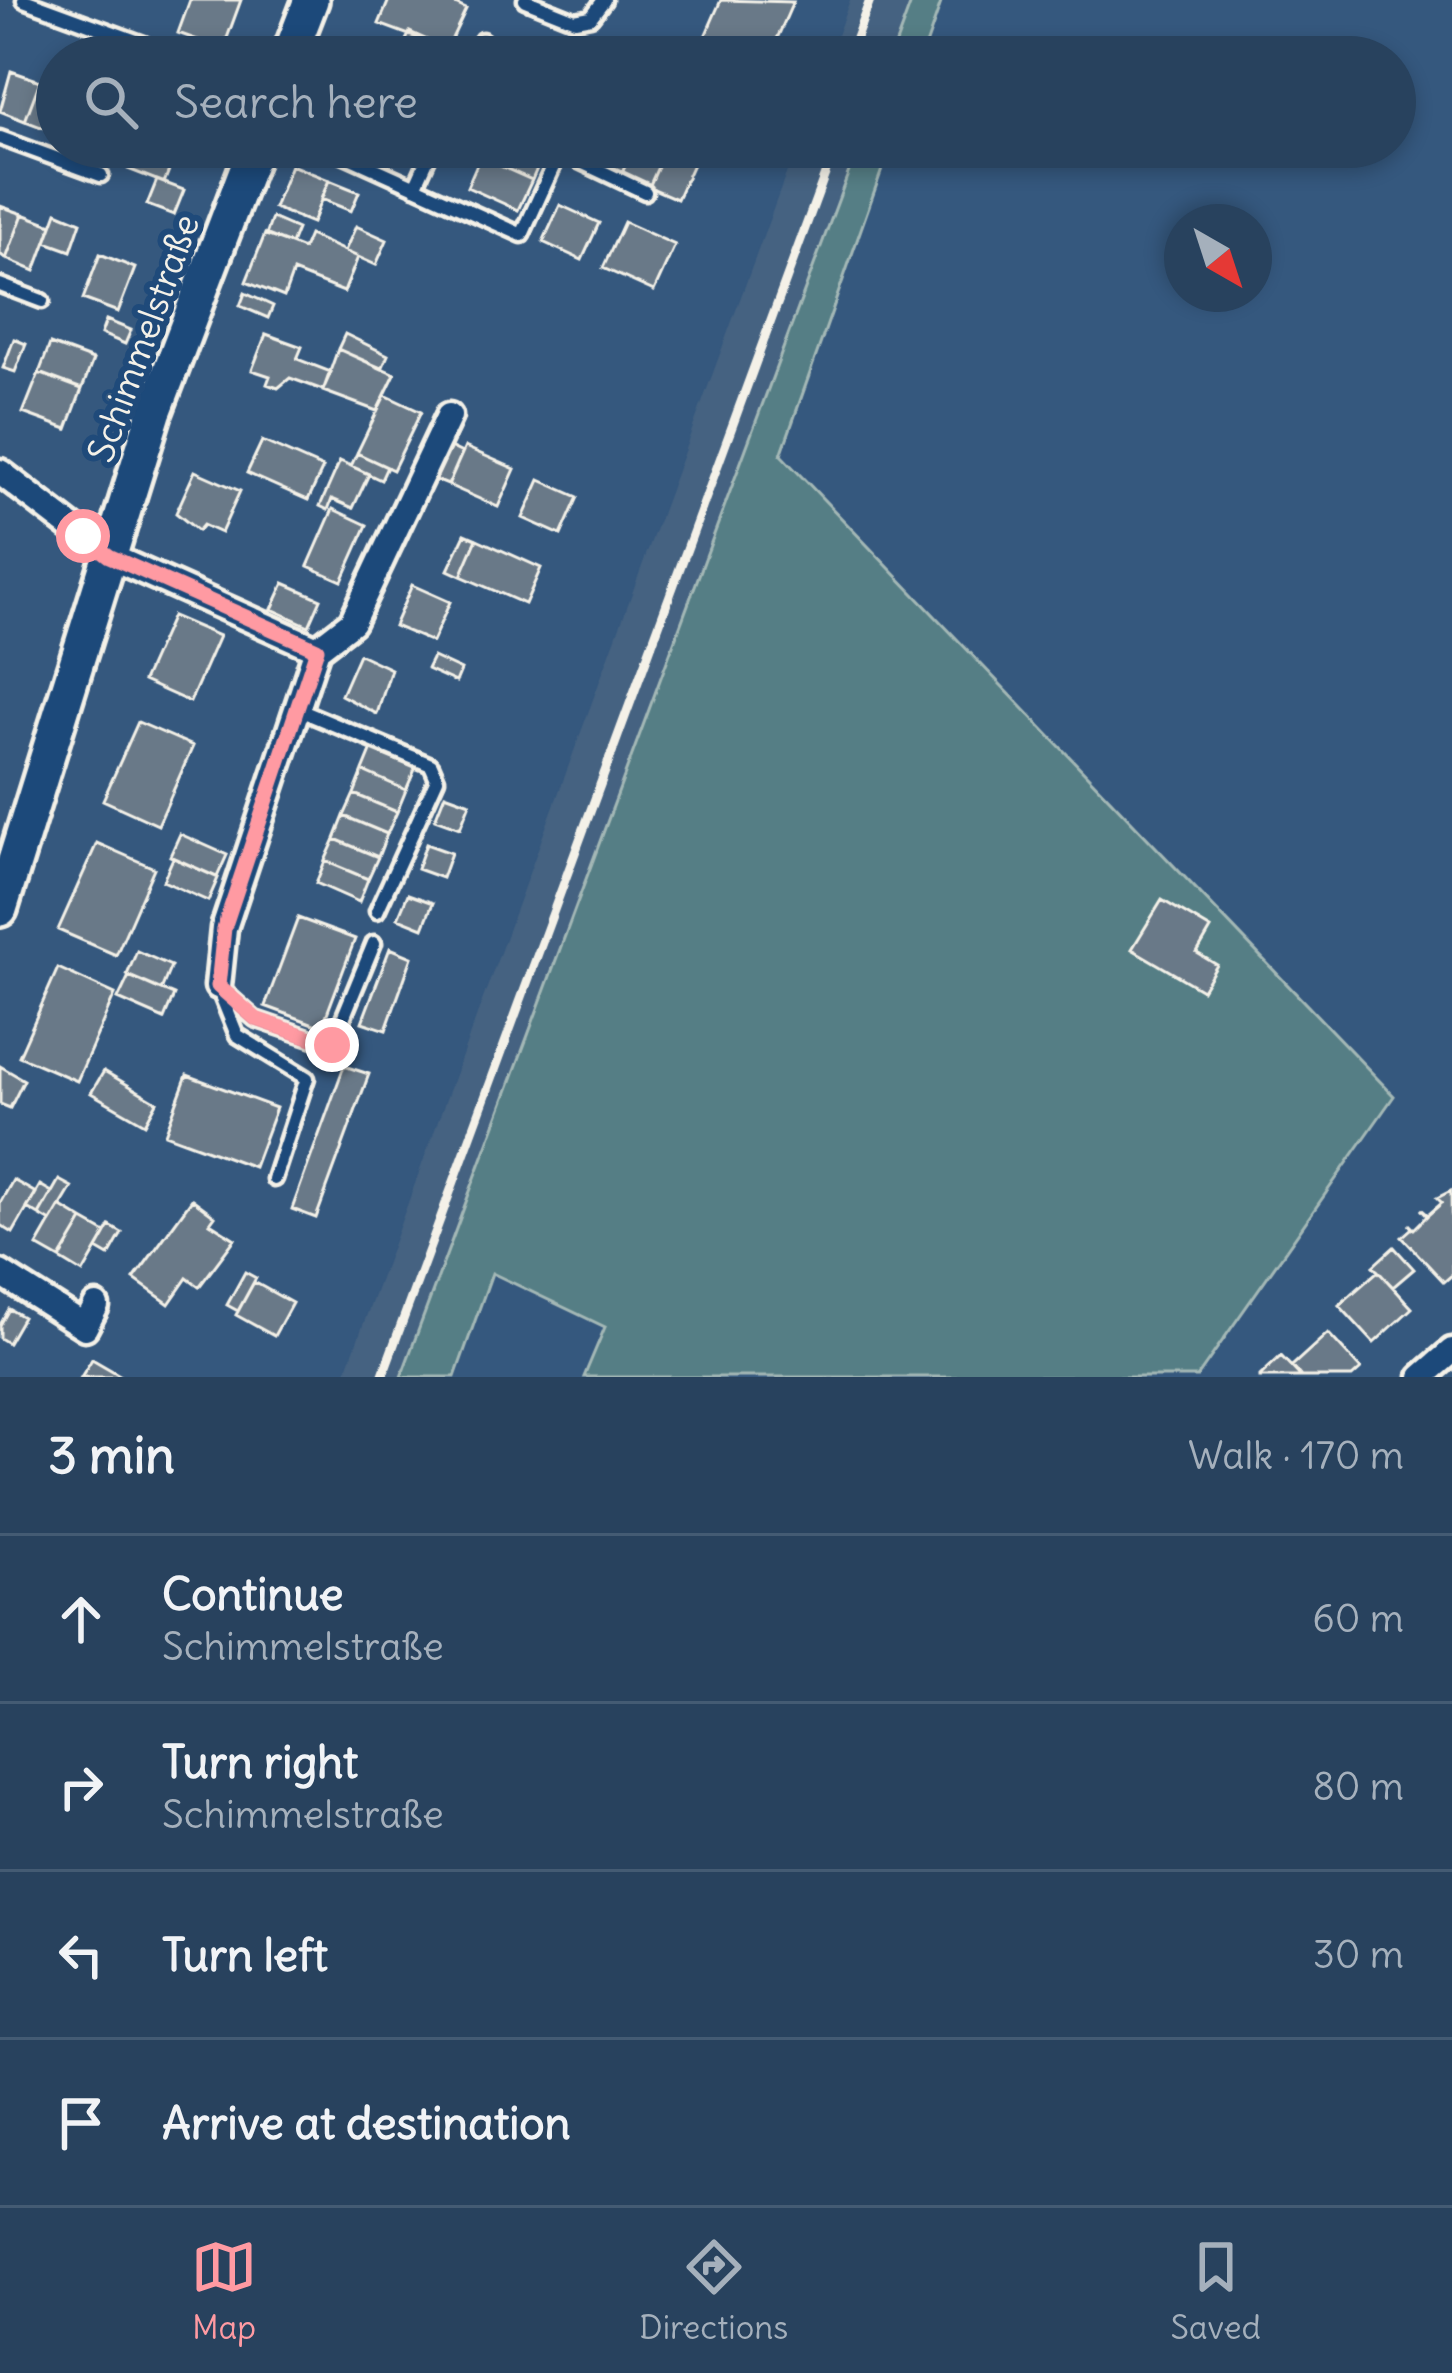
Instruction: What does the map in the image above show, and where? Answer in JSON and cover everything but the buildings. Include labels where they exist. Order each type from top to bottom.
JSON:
[{"type":"street","points":[[297,36],[311,0]]},
{"type":"street","name":"Schimmelstraße","points":[[0,909],[154,413],[247,168]]},
{"type":"street","points":[[218,986],[224,928],[317,649],[352,622],[449,416]]},
{"type":"street","points":[[0,472],[109,556],[317,649]]},
{"type":"street","points":[[0,1273],[85,1327],[96,1306]]},
{"type":"street","points":[[1422,1377],[1452,1351]]},
{"type":"lane","points":[[24,0],[122,36]]},
{"type":"lane","points":[[525,0],[575,20],[591,16],[604,0]]},
{"type":"lane","points":[[0,138],[36,151]]},
{"type":"lane","points":[[81,168],[100,175]]},
{"type":"lane","points":[[373,168],[522,235],[553,168]]},
{"type":"lane","points":[[415,187],[424,168]]},
{"type":"lane","points":[[597,168],[645,192]]},
{"type":"lane","points":[[0,285],[42,301]]},
{"type":"lane","points":[[297,709],[431,765],[436,778],[376,911]]},
{"type":"lane","points":[[218,986],[256,1019],[332,1045],[374,943]]},
{"type":"lane","points":[[218,986],[237,1035],[307,1078],[274,1178]]},
{"type":"shaded area","points":[[850,0],[912,0],[899,36],[837,36]]},
{"type":"shaded area","points":[[788,168],[850,168],[401,1377],[344,1377]]},
{"type":"green space","points":[[912,0],[942,0],[929,36],[899,36]]},
{"type":"green space","points":[[850,168],[883,168],[781,455],[1394,1096],[1197,1377],[584,1377],[605,1327],[492,1273],[455,1377],[401,1377]]},
{"type":"railway","points":[[857,36],[870,0]]},
{"type":"railway","points":[[382,1377],[827,168]]},
{"type":"route","points":[[83,536],[109,556],[317,649],[224,928],[218,986],[256,1019],[332,1045]]}]
